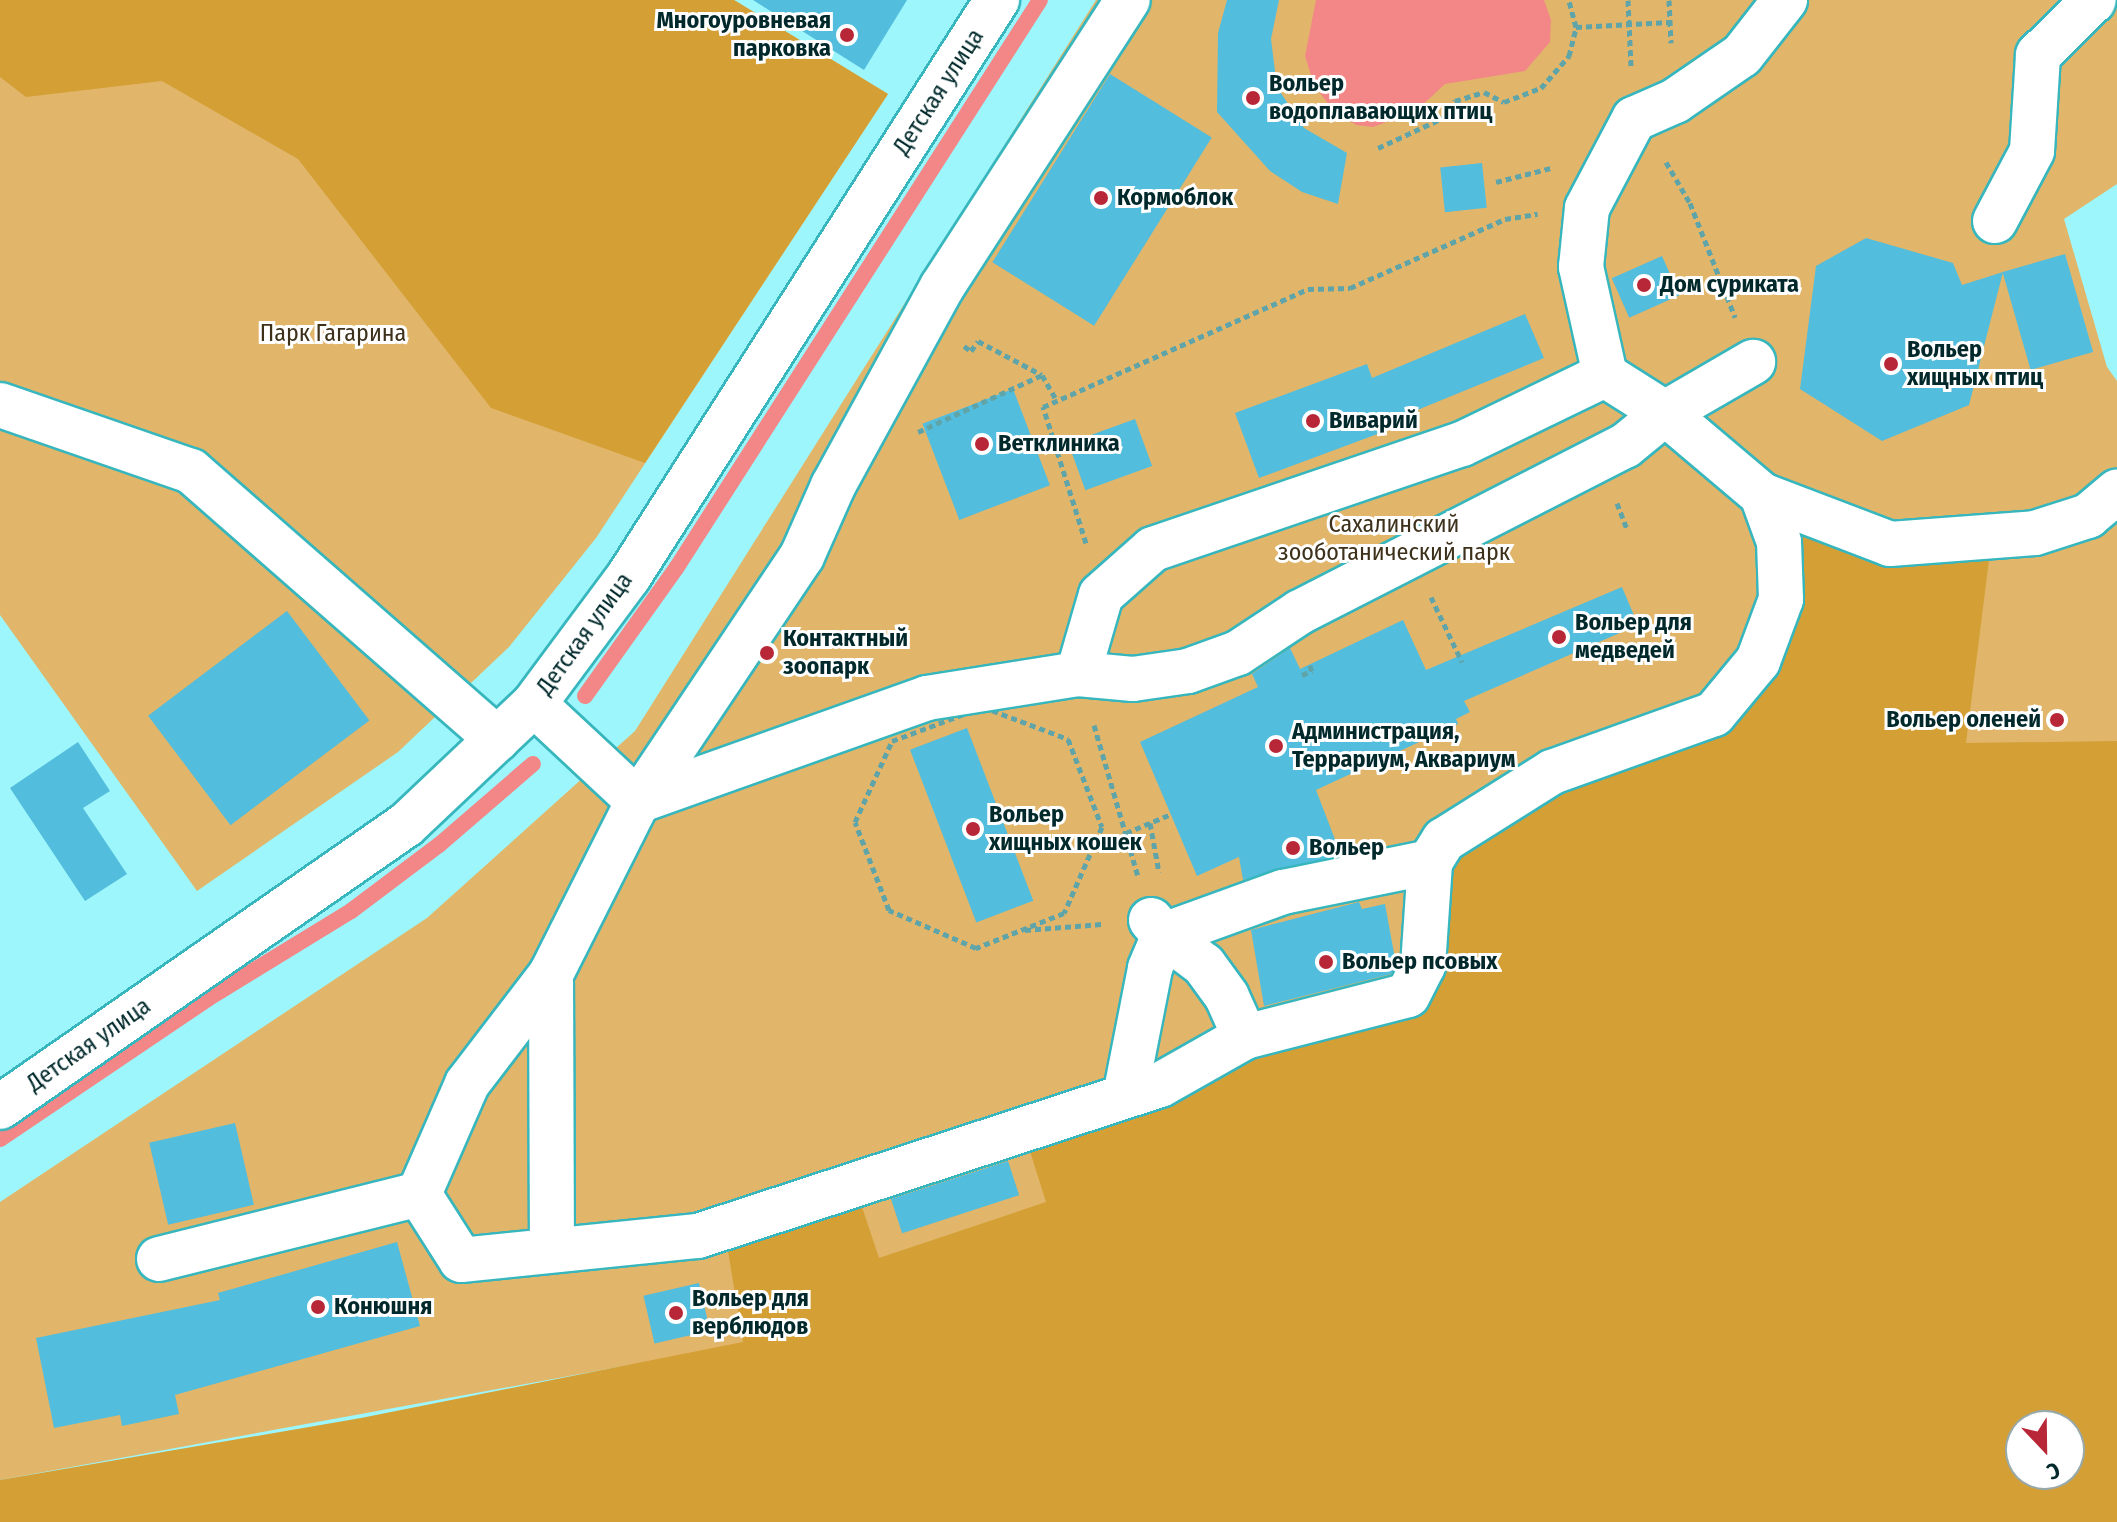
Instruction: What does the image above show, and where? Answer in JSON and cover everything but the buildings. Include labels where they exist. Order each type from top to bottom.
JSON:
[{"type":"street","name":"Детская улица","points":[[0,1107],[406,825],[534,704],[629,576],[997,0]]},
{"type":"street","points":[[419,1194],[467,1084],[551,974],[638,801],[802,556],[833,486],[942,287],[1128,0]]},
{"type":"street","points":[[1785,0],[1742,55],[1675,101],[1634,119],[1587,208],[1581,267],[1605,375],[1665,413],[1762,495],[1890,544],[2035,533],[2088,516],[2117,492]]},
{"type":"street","points":[[1995,221],[2032,151],[2038,55],[2094,0]]},
{"type":"street","points":[[638,801],[927,698],[1078,674],[1146,677],[1188,671],[1238,653],[1300,612],[1625,446],[1665,413],[1753,362]]},
{"type":"street","points":[[1078,674],[1101,595],[1153,549],[1462,444],[1605,375]]},
{"type":"street","points":[[0,405],[191,471],[497,739]]},
{"type":"street","points":[[419,1194],[461,1260],[698,1236],[1160,1085],[1245,1037],[1408,995],[1423,966],[1430,862],[1444,840],[1552,772],[1714,714],[1758,661],[1781,599],[1779,542],[1762,495]]},
{"type":"street","points":[[534,704],[638,801]]},
{"type":"street","points":[[1157,928],[1283,892],[1430,862]]},
{"type":"street","points":[[1157,928],[1204,965],[1227,997],[1245,1037]]},
{"type":"street","points":[[1125,1096],[1157,928]]},
{"type":"street","points":[[551,974],[552,1250]]},
{"type":"street","points":[[159,1259],[419,1194]]},
{"type":"path","points":[[1378,148],[1443,118],[1455,101],[1484,92],[1504,102],[1541,88],[1569,56],[1576,27],[1569,0]]},
{"type":"path","points":[[1628,0],[1634,119],[1690,203],[1753,362]]},
{"type":"path","points":[[1576,27],[1670,22]]},
{"type":"path","points":[[1101,595],[1059,447],[1043,407],[1308,289],[1350,288],[1505,219],[1587,208]]},
{"type":"path","points":[[978,341],[1042,375],[1057,401]]},
{"type":"path","points":[[914,433],[1042,375]]},
{"type":"path","points":[[1018,931],[1064,913],[1102,827],[1068,739],[983,707],[892,741],[855,822],[889,910],[976,948],[1018,931],[1157,928],[1078,674]]},
{"type":"path","points":[[1126,833],[1171,814]]},
{"type":"green space","name":"Парк Гагарина","points":[[0,0],[734,0],[888,94],[596,538],[509,647],[398,752],[197,891],[0,615]]},
{"type":"green space","name":"Сахалинский зооботанический парк","points":[[1096,0],[2117,0],[2117,184],[2064,219],[2107,367],[2117,381],[2117,1093],[0,1480],[0,1202],[427,918],[635,731]]},
{"type":"shaded area","points":[[0,0],[734,0],[888,94],[645,463],[491,408],[298,159],[162,81],[26,97],[0,77]]},
{"type":"shaded area","points":[[1316,0],[1544,0],[1551,20],[1550,42],[1525,71],[1445,84],[1416,111],[1373,127],[1356,125],[1332,109],[1314,85],[1305,56]]},
{"type":"shaded area","points":[[1776,510],[1990,552],[1966,743],[2117,741],[2117,1522],[0,1522],[0,1480],[361,1418],[743,1342],[727,1245],[860,1201],[879,1258],[1046,1202],[1028,1145],[1213,1069],[1412,1004],[1443,860],[1559,796],[1717,725],[1762,681]]},
{"type":"waterway","points":[[585,696],[677,567],[1040,0]]},
{"type":"waterway","points":[[0,1139],[209,998],[351,911],[439,845],[533,764]]},
{"type":"place","name":"Многоуровневая парковка","points":[[847,35]]},
{"type":"place","name":"Вольер водоплавающих птиц","points":[[1253,98]]},
{"type":"place","name":"Кормоблок","points":[[1101,198]]},
{"type":"place","name":"Дом суриката","points":[[1644,285]]},
{"type":"place","name":"Вольер хищных птиц","points":[[1891,364]]},
{"type":"place","name":"Виварий","points":[[1313,421]]},
{"type":"place","name":"Ветклиника","points":[[982,444]]},
{"type":"place","name":"Вольер для медведей","points":[[1559,637]]},
{"type":"place","name":"Контактный зоопарк","points":[[767,653]]},
{"type":"place","name":"Вольер оленей","points":[[2057,720]]},
{"type":"place","name":"Администрация, Террариум, Аквариум","points":[[1276,746]]},
{"type":"place","name":"Вольер хищных кошек","points":[[973,829]]},
{"type":"place","name":"Вольер","points":[[1293,848]]},
{"type":"place","name":"Вольер псовых","points":[[1326,962]]},
{"type":"place","name":"Конюшня","points":[[318,1307]]},
{"type":"place","name":"Вольер для верблюдов","points":[[676,1313]]}]
